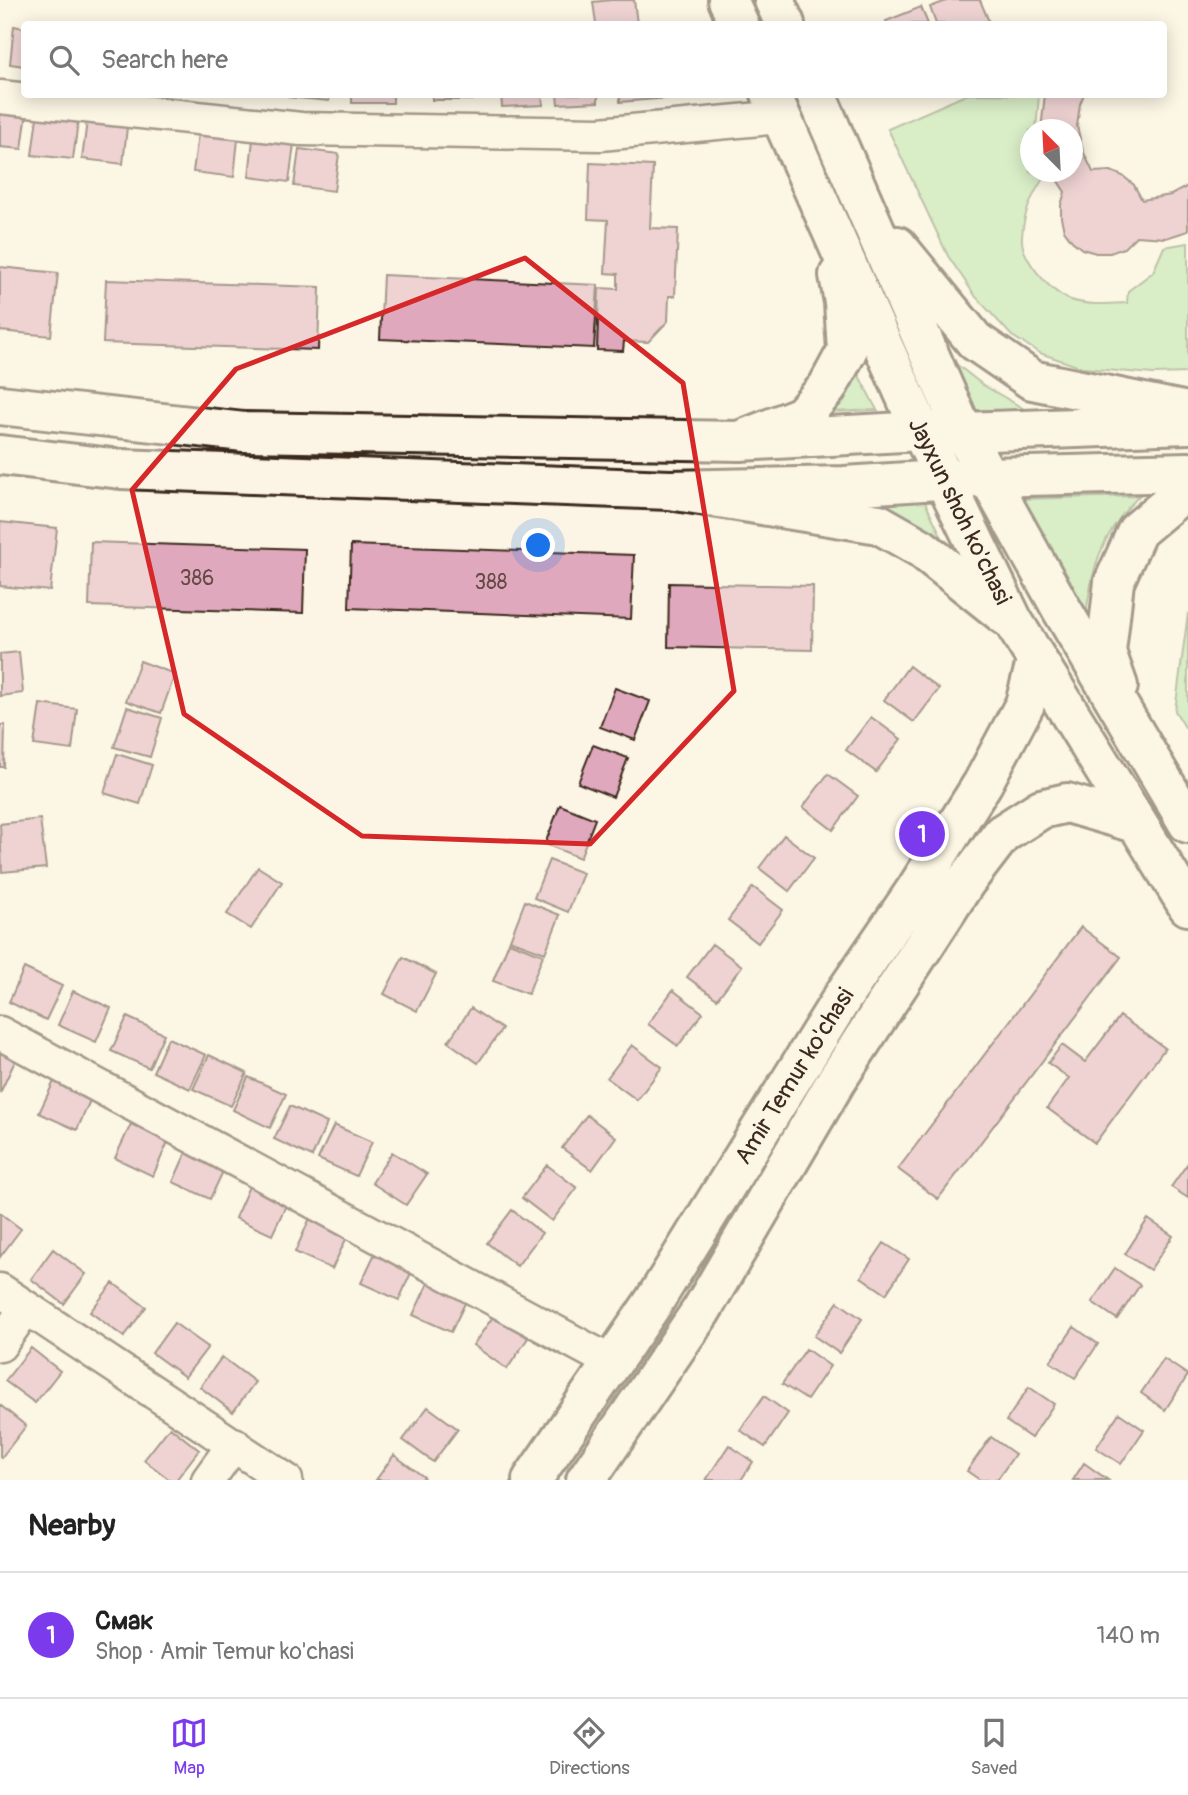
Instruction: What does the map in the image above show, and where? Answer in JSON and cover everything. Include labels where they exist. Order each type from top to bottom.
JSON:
[{"type":"main road","points":[[728,0],[738,21]]},
{"type":"main road","points":[[774,0],[784,21]]},
{"type":"main road","name":"Jayxun shoh ko'chasi","points":[[818,98],[962,432],[1138,741],[1188,822]]},
{"type":"main road","name":"Jayxun shoh ko'chasi","points":[[776,106],[921,431],[1013,621],[1188,906]]},
{"type":"main road","points":[[865,207],[975,341],[1032,380],[1188,412]]},
{"type":"main road","points":[[738,442],[802,416],[827,388],[847,351],[844,302],[827,221]]},
{"type":"main road","points":[[0,405],[244,432],[738,442],[921,431],[1188,424]]},
{"type":"main road","points":[[0,455],[121,469],[670,490],[1188,472]]},
{"type":"main road","points":[[670,490],[879,524],[921,548],[1013,621]]},
{"type":"main road","points":[[1138,741],[1106,652],[1114,582],[1137,531],[1180,495],[1188,492]]},
{"type":"main road","name":"Amir Temur ko'chasi","points":[[532,1480],[613,1363],[844,995],[915,891],[983,783],[1025,704],[1036,662]]},
{"type":"main road","name":"Amir Temur ko'chasi","points":[[586,1480],[701,1311],[836,1081],[966,881],[1002,834],[1041,809],[1067,803],[1135,823]]},
{"type":"street","points":[[0,97],[301,129],[600,134],[776,106]]},
{"type":"street","points":[[0,1033],[613,1363]]},
{"type":"street","points":[[0,1290],[286,1480]]},
{"type":"street","points":[[0,1345],[26,1308]]},
{"type":"street","points":[[208,1480],[234,1444]]},
{"type":"highlighted area","points":[[525,258],[683,383],[734,691],[590,844],[362,836],[184,714],[132,490],[236,369]]},
{"type":"green space","points":[[959,98],[1039,98],[1037,119],[1020,119],[1020,182],[1042,182],[1027,211],[1023,228],[1023,245],[1031,264],[1053,289],[1068,299],[1082,303],[1127,303],[1128,291],[1153,272],[1164,247],[1188,243],[1188,373],[1153,374],[1083,368],[1040,353],[1012,336],[976,297],[948,256],[888,129]]},
{"type":"green space","points":[[947,357],[983,385],[1026,410],[969,410]]},
{"type":"green space","points":[[857,372],[877,410],[831,412]]},
{"type":"green space","points":[[1139,496],[1106,539],[1094,570],[1085,623],[1018,499]]},
{"type":"green space","points":[[923,498],[948,550],[907,518],[870,501]]},
{"type":"green space","points":[[1188,613],[1188,732],[1175,711]]},
{"type":"building","points":[[634,0],[637,21],[596,21],[593,2]]},
{"type":"building","points":[[949,0],[980,0],[989,21],[935,21],[930,7]]},
{"type":"building","points":[[921,7],[927,21],[886,21]]},
{"type":"building","points":[[14,26],[21,27],[21,66],[10,64]]},
{"type":"building","points":[[298,98],[329,98],[329,101]]},
{"type":"building","points":[[352,98],[393,98],[393,103],[352,103]]},
{"type":"building","points":[[432,98],[473,98],[473,100]]},
{"type":"building","points":[[501,98],[542,98],[543,105],[502,107]]},
{"type":"building","points":[[557,98],[598,98],[598,102],[558,104]]},
{"type":"building","points":[[620,98],[669,98],[620,102]]},
{"type":"building","points":[[1045,98],[1082,98],[1078,119],[1042,119]]},
{"type":"building","points":[[0,108],[27,112],[22,149],[0,147]]},
{"type":"building","points":[[37,117],[78,122],[73,159],[32,155]]},
{"type":"building","points":[[87,121],[127,127],[123,164],[82,159]]},
{"type":"building","points":[[198,134],[238,139],[234,177],[193,172]]},
{"type":"building","points":[[253,139],[294,144],[289,182],[249,177]]},
{"type":"building","points":[[299,149],[339,154],[334,191],[294,186]]},
{"type":"building","points":[[1083,151],[1093,172],[1111,171],[1123,176],[1134,185],[1142,200],[1171,195],[1188,186],[1188,231],[1166,238],[1136,236],[1124,248],[1110,253],[1082,249],[1064,230],[1061,205],[1065,192],[1058,182],[1083,182]]},
{"type":"building","points":[[590,163],[653,166],[650,228],[678,229],[675,296],[669,296],[668,321],[648,342],[624,341],[623,351],[597,350],[599,288],[618,289],[618,274],[605,273],[608,220],[588,219]]},
{"type":"building","points":[[0,267],[58,273],[51,336],[0,331]]},
{"type":"building","points":[[383,275],[598,285],[594,348],[380,339]]},
{"type":"building","points":[[106,280],[320,287],[318,350],[103,343]]},
{"type":"building","points":[[0,522],[57,528],[50,591],[0,586]]},
{"type":"building","points":[[91,542],[305,549],[303,613],[89,606]]},
{"type":"building","points":[[351,545],[634,555],[631,619],[349,608]]},
{"type":"building","points":[[669,583],[813,586],[812,650],[668,647]]},
{"type":"building","points":[[19,652],[23,693],[0,696],[0,654]]},
{"type":"building","points":[[140,661],[175,674],[161,713],[126,701]]},
{"type":"building","points":[[909,666],[939,689],[914,722],[884,700]]},
{"type":"building","points":[[615,688],[650,701],[635,740],[600,727]]},
{"type":"building","points":[[40,704],[77,709],[72,750],[34,745]]},
{"type":"building","points":[[127,707],[162,718],[150,757],[114,747]]},
{"type":"building","points":[[871,717],[901,739],[876,772],[846,750]]},
{"type":"building","points":[[0,725],[5,725],[4,767],[0,767]]},
{"type":"building","points":[[593,745],[628,758],[613,797],[578,783]]},
{"type":"building","points":[[117,754],[152,765],[140,804],[104,793]]},
{"type":"building","points":[[828,774],[858,796],[833,830],[803,807]]},
{"type":"building","points":[[560,805],[595,819],[580,858],[545,844]]},
{"type":"building","points":[[40,819],[46,868],[2,872],[0,824]]},
{"type":"building","points":[[784,835],[814,858],[789,891],[759,868]]},
{"type":"building","points":[[549,860],[583,873],[568,912],[534,898]]},
{"type":"building","points":[[258,867],[282,882],[251,929],[227,914]]},
{"type":"building","points":[[753,887],[783,910],[758,943],[728,920]]},
{"type":"building","points":[[525,901],[560,915],[545,953],[510,940]]},
{"type":"building","points":[[1081,927],[1121,957],[938,1199],[898,1169]]},
{"type":"building","points":[[509,942],[543,955],[528,994],[493,981]]},
{"type":"building","points":[[712,944],[742,966],[717,999],[687,977]]},
{"type":"building","points":[[403,957],[436,974],[417,1011],[384,994]]},
{"type":"building","points":[[24,968],[62,986],[46,1020],[9,1002]]},
{"type":"building","points":[[673,990],[703,1013],[678,1046],[648,1024]]},
{"type":"building","points":[[73,991],[111,1008],[96,1042],[58,1025]]},
{"type":"building","points":[[471,1008],[502,1029],[478,1063],[448,1042]]},
{"type":"building","points":[[1120,1016],[1165,1048],[1095,1143],[1047,1108],[1069,1078],[1048,1063],[1062,1045],[1085,1062]]},
{"type":"building","points":[[127,1017],[164,1034],[149,1068],[111,1051]]},
{"type":"building","points":[[168,1038],[206,1055],[190,1089],[153,1072]]},
{"type":"building","points":[[632,1045],[662,1067],[637,1100],[607,1078]]},
{"type":"building","points":[[0,1052],[16,1059],[0,1093]]},
{"type":"building","points":[[209,1055],[247,1073],[231,1106],[193,1089]]},
{"type":"building","points":[[248,1077],[286,1094],[270,1128],[233,1110]]},
{"type":"building","points":[[55,1079],[92,1096],[77,1130],[39,1113]]},
{"type":"building","points":[[290,1106],[327,1123],[312,1157],[274,1139]]},
{"type":"building","points":[[587,1115],[616,1137],[592,1170],[562,1148]]},
{"type":"building","points":[[131,1124],[168,1142],[153,1176],[115,1158]]},
{"type":"building","points":[[334,1125],[372,1142],[356,1176],[318,1159]]},
{"type":"building","points":[[188,1148],[226,1165],[210,1199],[173,1182]]},
{"type":"building","points":[[392,1152],[427,1174],[406,1205],[372,1183]]},
{"type":"building","points":[[1188,1163],[1188,1198],[1171,1187]]},
{"type":"building","points":[[547,1165],[577,1188],[552,1221],[522,1198]]},
{"type":"building","points":[[250,1184],[288,1201],[272,1235],[235,1218]]},
{"type":"building","points":[[512,1210],[542,1233],[517,1266],[487,1243]]},
{"type":"building","points":[[0,1213],[21,1229],[0,1257]]},
{"type":"building","points":[[310,1218],[348,1235],[332,1269],[295,1252]]},
{"type":"building","points":[[1148,1219],[1173,1236],[1150,1270],[1125,1254]]},
{"type":"building","points":[[884,1243],[909,1259],[886,1294],[861,1277]]},
{"type":"building","points":[[53,1249],[86,1274],[64,1304],[31,1279]]},
{"type":"building","points":[[377,1249],[414,1266],[399,1300],[361,1283]]},
{"type":"building","points":[[1115,1268],[1140,1285],[1117,1319],[1092,1302]]},
{"type":"building","points":[[429,1281],[467,1299],[451,1332],[413,1315]]},
{"type":"building","points":[[113,1283],[146,1307],[124,1337],[90,1312]]},
{"type":"building","points":[[838,1302],[862,1319],[839,1353],[814,1336]]},
{"type":"building","points":[[495,1314],[528,1338],[507,1369],[473,1345]]},
{"type":"building","points":[[174,1323],[208,1347],[185,1377],[152,1353]]},
{"type":"building","points":[[1074,1327],[1098,1344],[1075,1378],[1050,1362]]},
{"type":"building","points":[[31,1348],[60,1371],[35,1403],[5,1381]]},
{"type":"building","points":[[806,1349],[830,1366],[807,1400],[782,1384]]},
{"type":"building","points":[[222,1357],[255,1382],[233,1412],[200,1387]]},
{"type":"building","points":[[1164,1359],[1188,1375],[1165,1410],[1141,1393]]},
{"type":"building","points":[[1029,1387],[1054,1404],[1031,1438],[1006,1421]]},
{"type":"building","points":[[764,1396],[788,1413],[765,1447],[740,1430]]},
{"type":"building","points":[[0,1405],[26,1426],[1,1458],[0,1457]]},
{"type":"building","points":[[428,1407],[458,1429],[433,1462],[403,1440]]},
{"type":"building","points":[[1119,1413],[1144,1430],[1121,1464],[1096,1448]]},
{"type":"building","points":[[170,1427],[199,1450],[176,1480],[170,1480],[144,1460]]},
{"type":"building","points":[[991,1437],[1015,1454],[997,1480],[980,1480],[967,1471]]},
{"type":"building","points":[[729,1445],[753,1462],[741,1480],[706,1480]]},
{"type":"building","points":[[394,1455],[424,1477],[422,1480],[376,1480]]},
{"type":"building","points":[[1084,1463],[1108,1480],[1073,1480]]},
{"type":"place","name":"Смак","points":[[922,834]]}]
